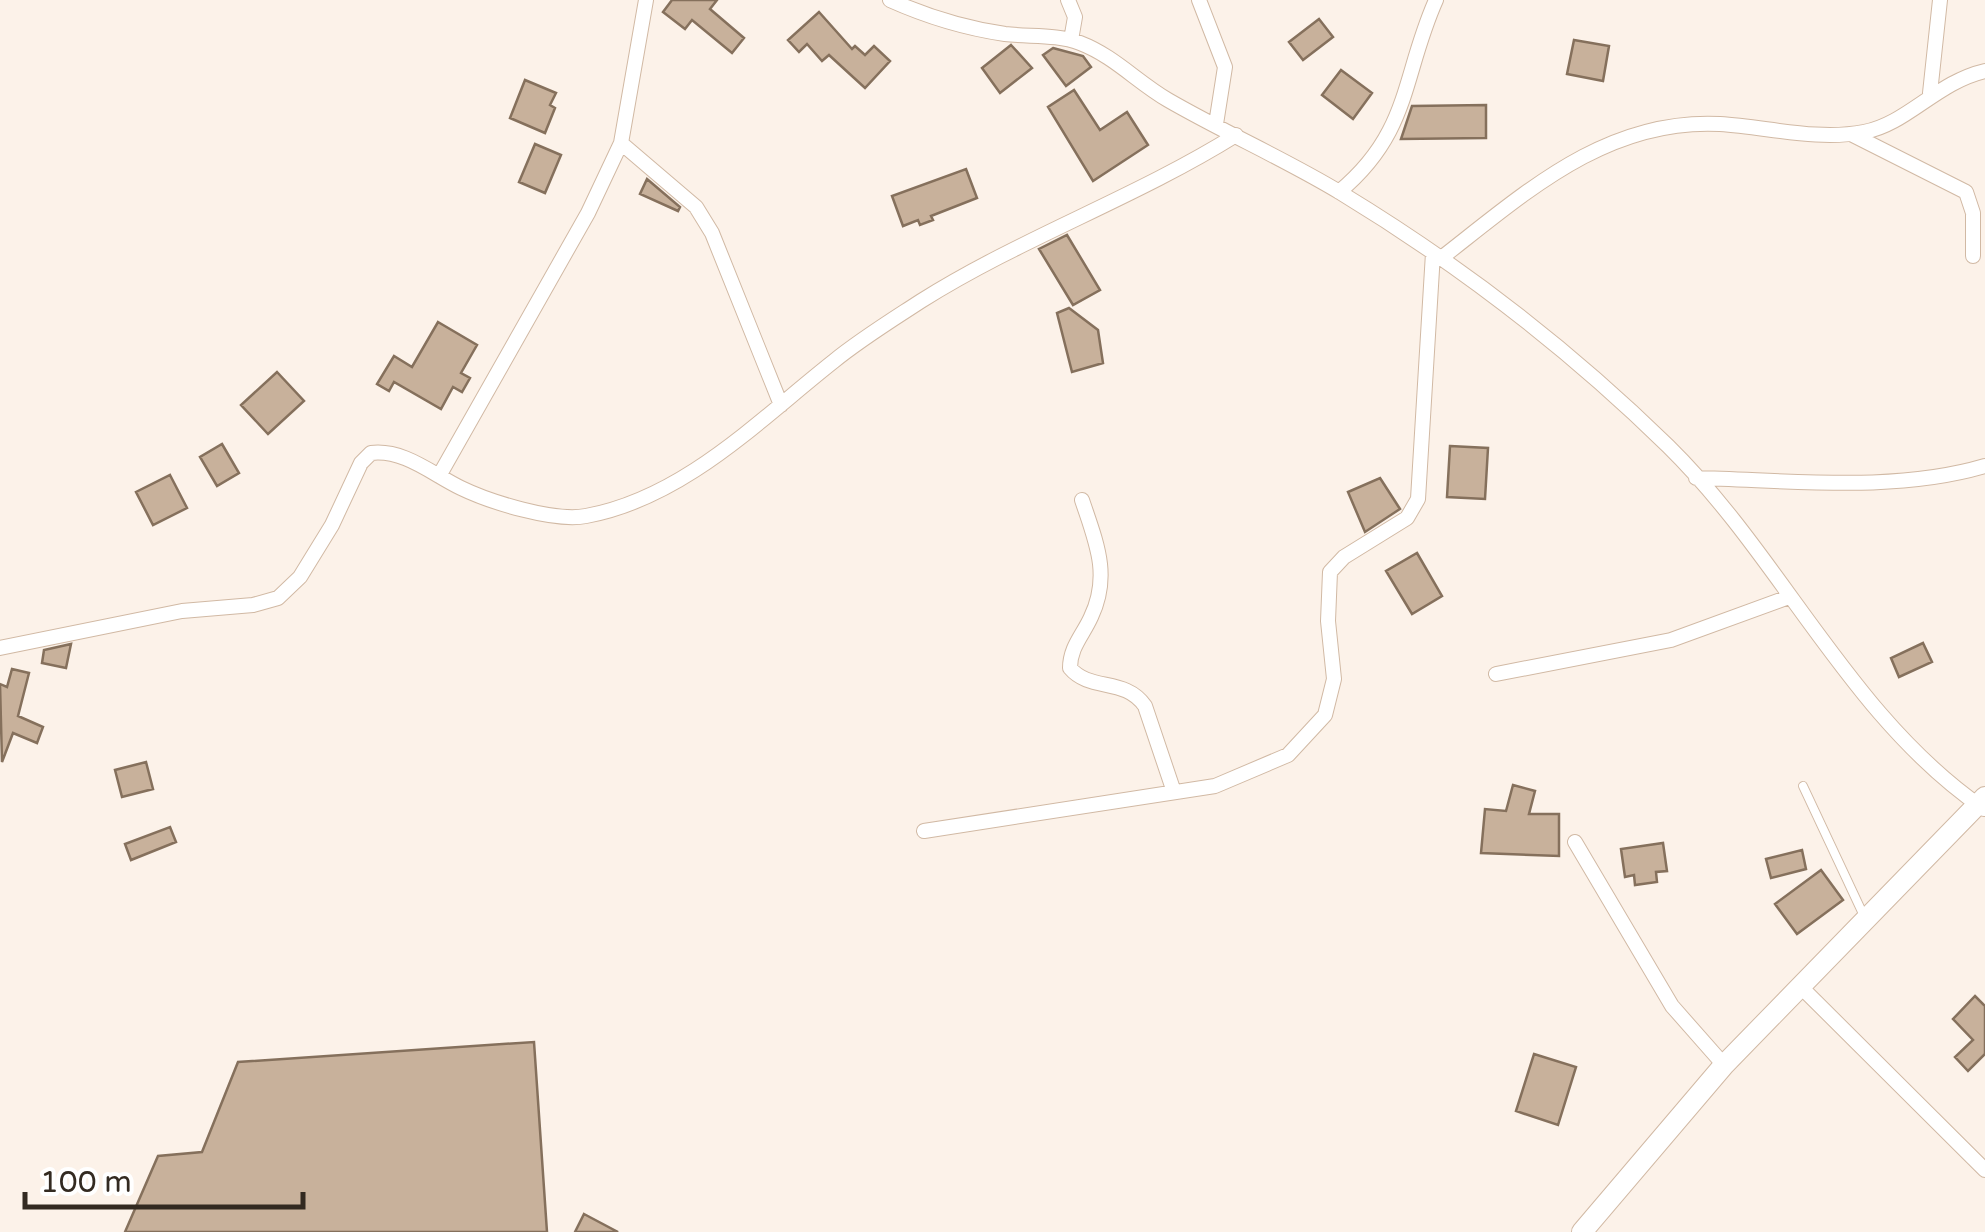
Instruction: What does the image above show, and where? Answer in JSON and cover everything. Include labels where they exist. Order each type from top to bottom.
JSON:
[{"type":"street","points":[[439,476],[588,213],[621,144],[646,0]]},
{"type":"street","points":[[890,0],[966,28],[1071,40],[1106,54],[1166,98],[1339,192],[1436,256],[1567,354],[1696,478],[1870,702],[1920,755],[1983,804],[1864,916],[1724,1065],[1582,1232]]},
{"type":"street","points":[[1068,0],[1074,17],[1071,40]]},
{"type":"street","points":[[1199,0],[1225,66],[1216,124]]},
{"type":"street","points":[[1339,192],[1368,168],[1394,126],[1436,0]]},
{"type":"street","points":[[1930,93],[1940,0]]},
{"type":"street","points":[[1436,256],[1542,180],[1619,138],[1659,126],[1718,124],[1830,136],[1851,134],[1896,120],[1930,93],[1985,71]]},
{"type":"street","points":[[1851,134],[1966,192],[1973,214],[1973,256]]},
{"type":"street","points":[[0,648],[182,611],[253,605],[278,598],[300,577],[332,525],[360,463],[371,453],[397,454],[509,506],[583,517],[653,493],[736,443],[836,359],[924,299],[1173,175],[1236,135]]},
{"type":"street","points":[[621,144],[696,206],[712,233],[781,405]]},
{"type":"street","points":[[924,832],[1215,786],[1288,754],[1325,714],[1334,680],[1328,620],[1330,572],[1344,557],[1408,518],[1418,498],[1436,256]]},
{"type":"street","points":[[1696,478],[1897,481],[1952,476],[1985,466]]},
{"type":"street","points":[[1082,500],[1103,569],[1100,596],[1074,645],[1070,668],[1076,676],[1122,685],[1137,694],[1145,706],[1174,792]]},
{"type":"street","points":[[1496,674],[1671,640],[1789,596]]},
{"type":"street","points":[[1575,842],[1662,992],[1724,1065]]},
{"type":"street","points":[[1800,986],[1985,1170]]},
{"type":"lane","points":[[1803,786],[1864,916]]},
{"type":"building","points":[[672,0],[717,0],[710,9],[744,38],[732,53],[692,20],[685,29],[663,12]]},
{"type":"building","points":[[819,12],[852,49],[855,46],[865,55],[874,46],[890,61],[865,88],[829,55],[822,61],[807,44],[799,52],[788,40]]},
{"type":"building","points":[[1319,19],[1333,37],[1303,60],[1289,42]]},
{"type":"building","points":[[1574,40],[1609,46],[1603,81],[1567,74]]},
{"type":"building","points":[[1011,45],[1032,68],[1000,93],[982,68]]},
{"type":"building","points":[[1053,48],[1083,56],[1091,67],[1066,86],[1043,55]]},
{"type":"building","points":[[1341,70],[1372,93],[1353,119],[1322,95]]},
{"type":"building","points":[[525,80],[556,93],[550,105],[555,108],[545,133],[510,118]]},
{"type":"building","points":[[1074,90],[1100,130],[1127,112],[1148,145],[1093,181],[1048,107]]},
{"type":"building","points":[[1486,105],[1486,138],[1401,139],[1412,106]]},
{"type":"building","points":[[535,144],[561,155],[545,193],[519,182]]},
{"type":"building","points":[[966,169],[977,198],[931,216],[933,220],[920,225],[918,220],[903,226],[892,196]]},
{"type":"building","points":[[647,179],[680,207],[678,211],[640,194]]},
{"type":"building","points":[[1067,235],[1100,290],[1073,305],[1039,249]]},
{"type":"building","points":[[1069,308],[1098,330],[1103,363],[1072,372],[1057,313]]},
{"type":"building","points":[[438,322],[477,345],[461,373],[470,378],[462,392],[453,387],[441,409],[394,382],[389,391],[377,384],[394,356],[412,367]]},
{"type":"building","points":[[277,372],[304,401],[268,434],[241,405]]},
{"type":"building","points":[[222,444],[239,473],[217,486],[200,457]]},
{"type":"building","points":[[1450,446],[1488,448],[1485,499],[1447,497]]},
{"type":"building","points":[[170,475],[187,508],[153,525],[136,492]]},
{"type":"building","points":[[1380,478],[1400,509],[1365,532],[1348,492]]},
{"type":"building","points":[[1417,553],[1442,596],[1412,614],[1386,571]]},
{"type":"building","points":[[1923,643],[1932,662],[1899,677],[1891,658]]},
{"type":"building","points":[[71,644],[66,668],[42,663],[44,650]]},
{"type":"building","points":[[12,669],[29,673],[18,716],[43,727],[37,743],[13,733],[2,762],[0,684],[7,687]]},
{"type":"building","points":[[146,762],[153,789],[122,797],[115,770]]},
{"type":"building","points":[[1513,785],[1535,791],[1529,814],[1559,814],[1559,856],[1481,853],[1485,809],[1506,811]]},
{"type":"building","points":[[170,827],[176,842],[131,860],[125,844]]},
{"type":"building","points":[[1663,843],[1667,871],[1656,872],[1657,882],[1635,885],[1634,875],[1625,877],[1621,849]]},
{"type":"building","points":[[1802,850],[1806,869],[1771,878],[1766,859]]},
{"type":"building","points":[[1821,870],[1843,900],[1797,934],[1775,904]]},
{"type":"building","points":[[1975,996],[1985,1006],[1985,1054],[1968,1071],[1955,1057],[1973,1040],[1953,1019]]},
{"type":"building","points":[[534,1042],[547,1232],[125,1232],[158,1156],[202,1152],[238,1062]]},
{"type":"building","points":[[1534,1054],[1576,1067],[1558,1125],[1516,1111]]},
{"type":"building","points":[[584,1214],[618,1232],[575,1232]]}]
